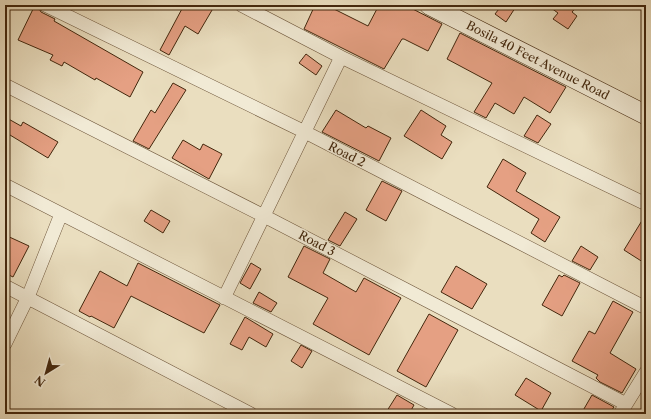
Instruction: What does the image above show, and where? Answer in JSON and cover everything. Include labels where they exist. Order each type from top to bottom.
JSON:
[{"type":"street","name":"Road 2","points":[[45,5],[305,132],[646,308]]},
{"type":"street","points":[[241,5],[341,57],[646,204]]},
{"type":"street","name":"Bosila 40 Feet Avenue Road","points":[[429,5],[646,114]]},
{"type":"street","points":[[224,298],[341,57]]},
{"type":"street","name":"Road 3","points":[[5,86],[264,216],[623,409]]},
{"type":"street","points":[[5,185],[452,414]]},
{"type":"street","points":[[5,344],[28,297],[61,214]]},
{"type":"street","points":[[5,286],[250,414]]},
{"type":"street","points":[[623,409],[646,372]]},
{"type":"building","points":[[35,5],[37,5],[41,12],[55,19],[54,21],[143,72],[130,97],[96,78],[95,80],[64,62],[62,66],[50,60],[53,55],[18,40]]},
{"type":"building","points":[[184,5],[215,5],[198,34],[185,26],[169,55],[160,50]]},
{"type":"building","points":[[315,5],[326,5],[368,26],[379,5],[405,5],[442,24],[428,51],[402,39],[384,69],[304,29]]},
{"type":"building","points":[[502,5],[517,5],[506,22],[495,14]]},
{"type":"building","points":[[547,5],[578,5],[572,12],[577,16],[568,29],[553,19],[558,13]]},
{"type":"building","points":[[460,33],[566,87],[550,113],[524,97],[514,114],[495,103],[486,118],[474,112],[492,83],[447,59]]},
{"type":"building","points":[[306,54],[322,66],[316,75],[299,63]]},
{"type":"building","points":[[173,83],[186,90],[149,149],[133,141],[151,110],[155,113]]},
{"type":"building","points":[[336,110],[366,128],[368,126],[391,138],[379,161],[322,132]]},
{"type":"building","points":[[421,110],[446,126],[441,135],[452,142],[442,159],[404,136]]},
{"type":"building","points":[[537,115],[551,124],[538,143],[524,136]]},
{"type":"building","points":[[5,117],[21,126],[23,122],[58,142],[48,158],[5,132]]},
{"type":"building","points":[[183,140],[200,150],[203,144],[222,154],[209,179],[172,158]]},
{"type":"building","points":[[503,159],[526,173],[516,191],[560,217],[545,242],[531,233],[539,219],[487,187]]},
{"type":"building","points":[[382,181],[402,191],[386,221],[366,210]]},
{"type":"building","points":[[151,210],[170,221],[163,233],[144,221]]},
{"type":"building","points":[[345,212],[357,219],[340,246],[328,240]]},
{"type":"building","points":[[646,214],[646,264],[624,250]]},
{"type":"building","points":[[5,235],[29,246],[13,277],[5,273]]},
{"type":"building","points":[[304,246],[330,259],[323,273],[356,292],[364,278],[401,298],[369,355],[313,324],[328,298],[288,277]]},
{"type":"building","points":[[581,246],[598,257],[590,270],[572,261]]},
{"type":"building","points":[[138,263],[220,305],[204,333],[131,296],[114,328],[79,311],[100,271],[127,286]]},
{"type":"building","points":[[251,263],[261,269],[250,289],[240,283]]},
{"type":"building","points":[[456,266],[487,284],[472,309],[441,292]]},
{"type":"building","points":[[559,275],[562,277],[564,275],[580,283],[562,316],[542,305]]},
{"type":"building","points":[[259,292],[277,303],[271,312],[253,303]]},
{"type":"building","points":[[613,301],[633,312],[610,353],[636,369],[622,393],[600,382],[596,378],[598,375],[572,361],[589,331],[595,334]]},
{"type":"building","points":[[429,314],[458,330],[426,387],[397,371]]},
{"type":"building","points":[[245,317],[273,334],[266,347],[249,337],[242,350],[230,344]]},
{"type":"building","points":[[301,345],[312,351],[302,368],[291,361]]},
{"type":"building","points":[[526,378],[551,393],[541,411],[515,395]]},
{"type":"building","points":[[397,395],[414,405],[409,414],[385,414]]},
{"type":"building","points":[[592,395],[614,407],[609,414],[581,414]]}]
